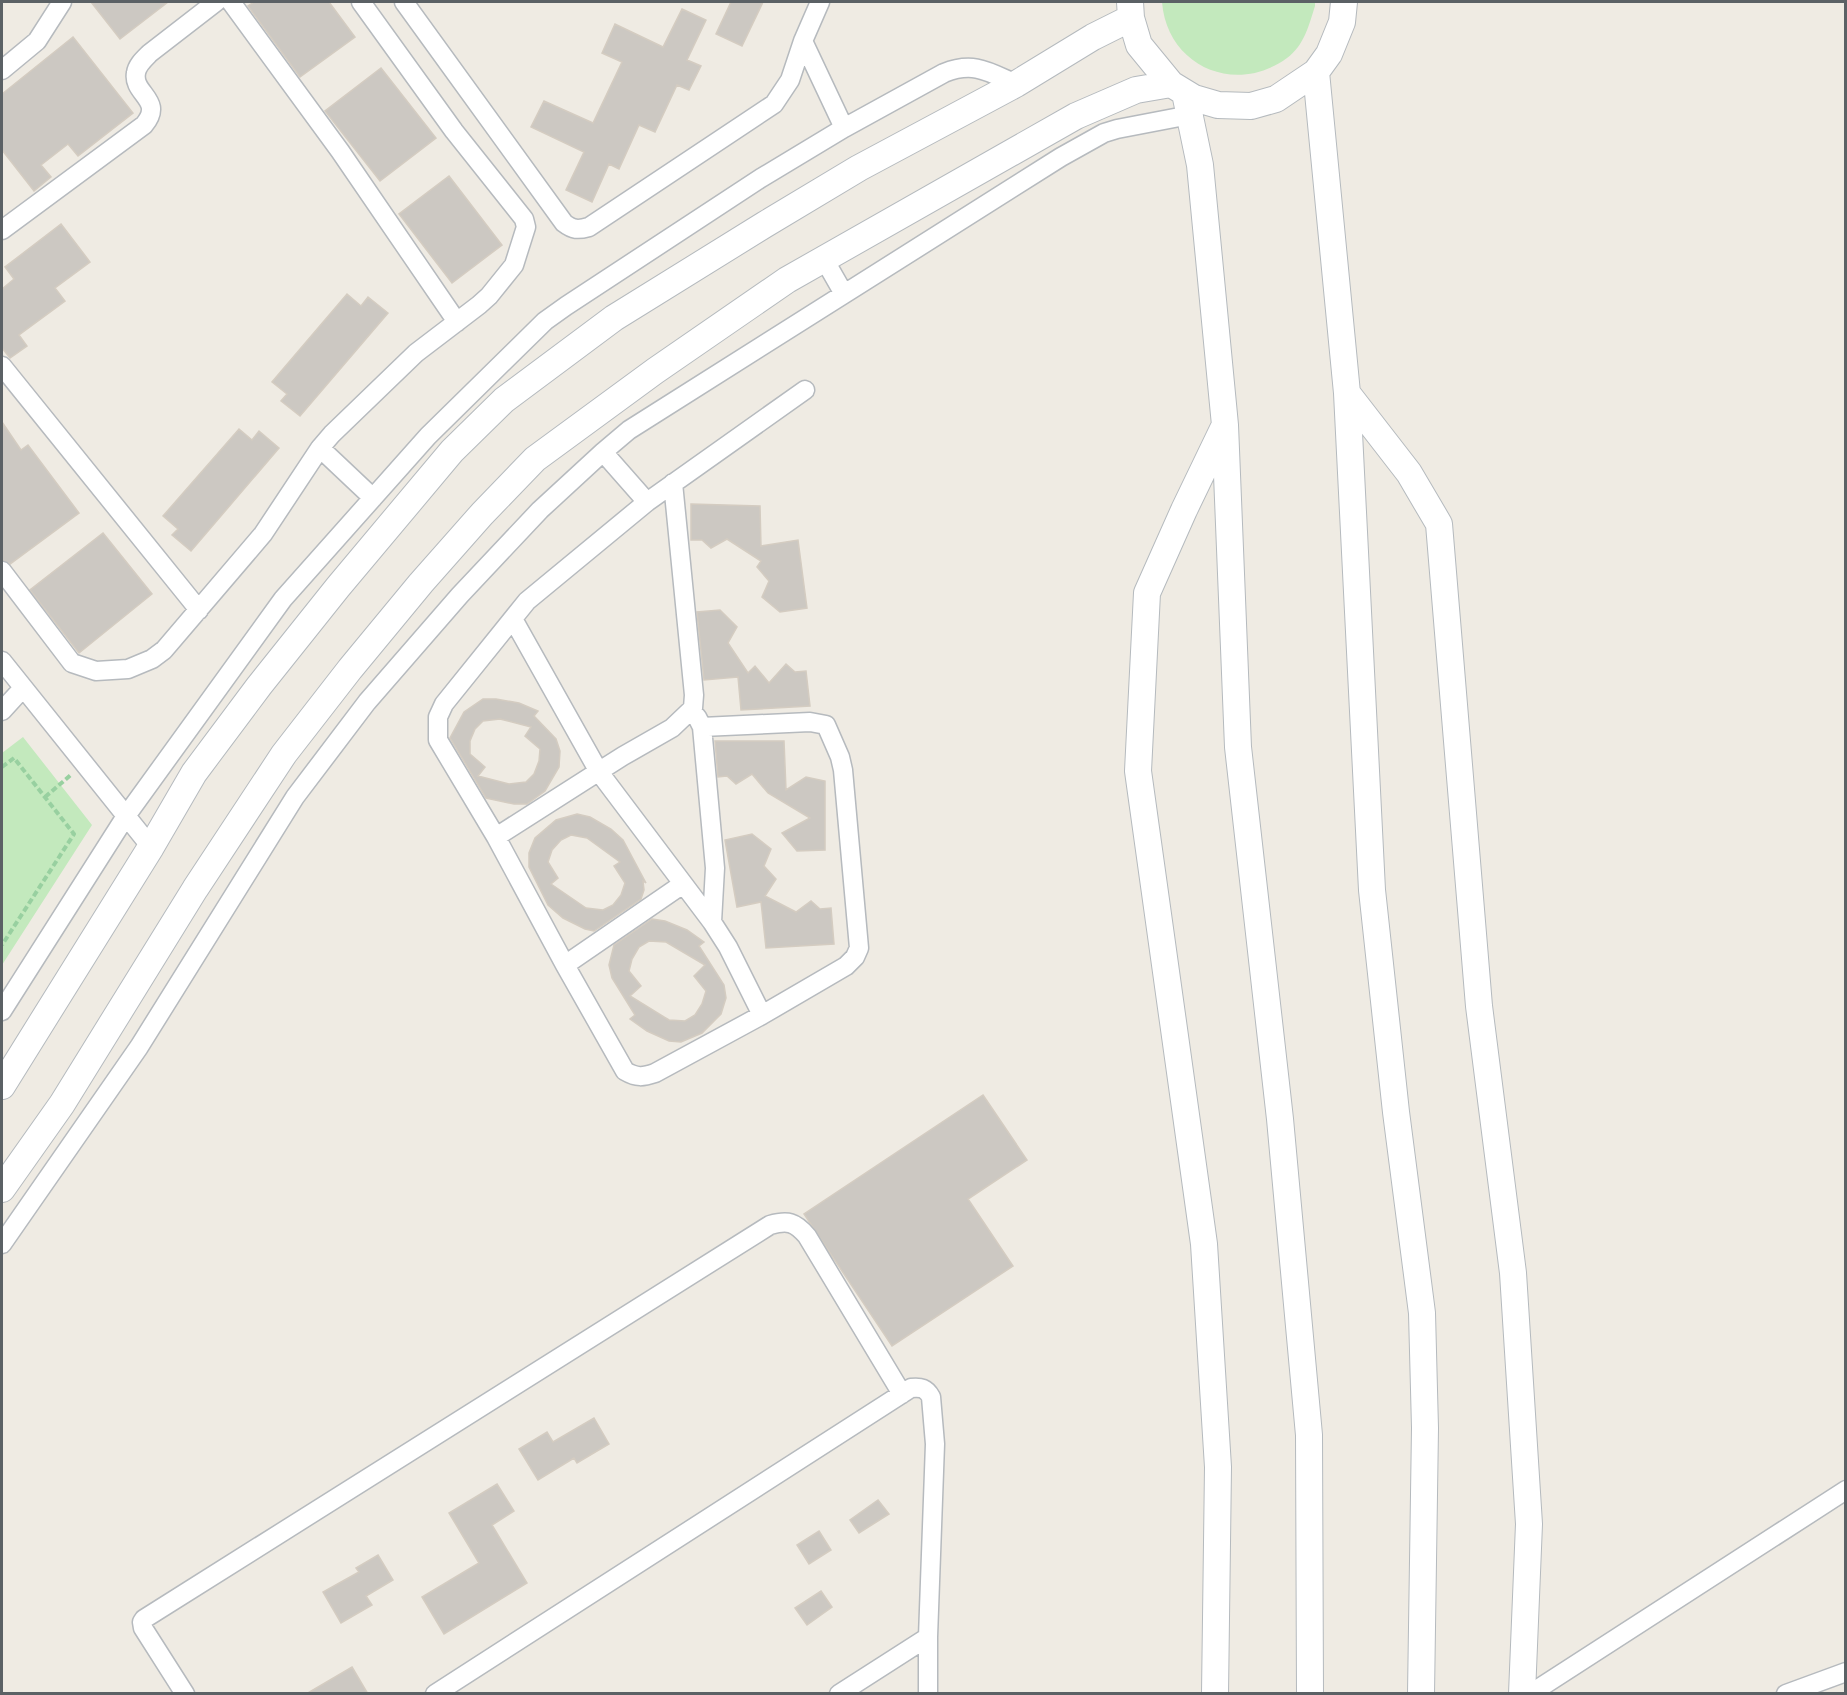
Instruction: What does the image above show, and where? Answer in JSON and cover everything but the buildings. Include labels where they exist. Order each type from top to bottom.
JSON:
[{"type":"main road","points":[[2,1189],[62,1104],[195,889],[284,754],[350,669],[429,574],[535,459],[655,371],[787,280],[1076,116],[1136,90],[1218,105],[1251,106],[1276,99],[1316,72],[1329,54],[1342,22],[1344,2]]},
{"type":"main road","points":[[2,1086],[151,847],[194,773],[259,686],[338,587],[452,451],[504,400],[614,318],[859,168],[1016,84],[1093,37],[1130,10],[1139,45],[1182,98],[1200,165],[1225,425],[1238,747],[1280,1119],[1309,1435],[1310,1694]]},
{"type":"main road","points":[[1316,72],[1347,393],[1372,890],[1396,1112],[1422,1313],[1425,1428],[1421,1694]]},
{"type":"main road","points":[[1347,393],[1409,473],[1439,524],[1479,1006],[1513,1273],[1529,1524],[1522,1694]]},
{"type":"main road","points":[[1215,1694],[1218,1467],[1204,1244],[1138,771],[1147,593],[1225,425]]},
{"type":"street","points":[[2,70],[37,41],[62,2]]},
{"type":"street","points":[[2,230],[144,125],[152,111],[150,103],[136,80],[136,72],[140,63],[216,2]]},
{"type":"street","points":[[231,2],[340,151],[457,322]]},
{"type":"street","points":[[2,571],[72,663],[96,671],[128,669],[153,659],[164,650],[263,534],[320,448],[416,353],[489,296],[514,265],[526,227],[524,219],[454,131],[361,2]]},
{"type":"street","points":[[404,2],[564,223],[571,229],[589,227],[774,104],[790,80],[803,41],[820,2]]},
{"type":"street","points":[[803,41],[844,128]]},
{"type":"street","points":[[2,1011],[126,816],[283,599],[428,436],[545,321],[762,178],[844,128],[957,68],[983,69],[1016,84]]},
{"type":"street","points":[[2,1244],[139,1047],[295,797],[367,702],[460,595],[540,510],[629,430],[1061,157],[1104,133],[1182,98]]},
{"type":"street","points":[[824,259],[844,294]]},
{"type":"street","points":[[2,366],[199,610]]},
{"type":"street","points":[[702,727],[819,722],[826,725],[842,763],[859,948],[855,957],[846,966],[762,1015],[655,1073],[642,1077],[633,1076],[625,1071],[496,837],[438,740],[436,728],[438,717],[444,704],[528,601],[647,502],[806,390]]},
{"type":"street","points":[[320,448],[373,498]]},
{"type":"street","points":[[603,452],[647,502]]},
{"type":"street","points":[[673,483],[694,695],[693,708],[702,727],[715,868],[712,922]]},
{"type":"street","points":[[513,619],[599,772],[712,922],[728,947],[762,1015]]},
{"type":"street","points":[[2,661],[151,847]]},
{"type":"street","points":[[2,711],[23,687]]},
{"type":"street","points":[[496,837],[622,756],[672,728],[693,708]]},
{"type":"street","points":[[565,965],[682,884]]},
{"type":"street","points":[[185,1694],[143,1629],[144,1619],[770,1226],[789,1221],[797,1225],[807,1236],[902,1394]]},
{"type":"street","points":[[435,1694],[911,1388],[920,1387],[927,1390],[932,1397],[935,1444],[928,1694]]},
{"type":"street","points":[[1530,1694],[1845,1490]]},
{"type":"street","points":[[839,1694],[928,1637]]},
{"type":"street","points":[[1786,1694],[1845,1672]]},
{"type":"path","points":[[2,767],[14,758],[74,834],[2,945]]},
{"type":"path","points":[[45,797],[83,764]]},
{"type":"green space","points":[[1162,2],[1315,2],[1315,6],[1302,41],[1287,58],[1267,69],[1246,74],[1226,74],[1207,68],[1190,58],[1176,43],[1167,24]]},
{"type":"green space","points":[[23,737],[92,825],[2,965],[2,753]]}]
